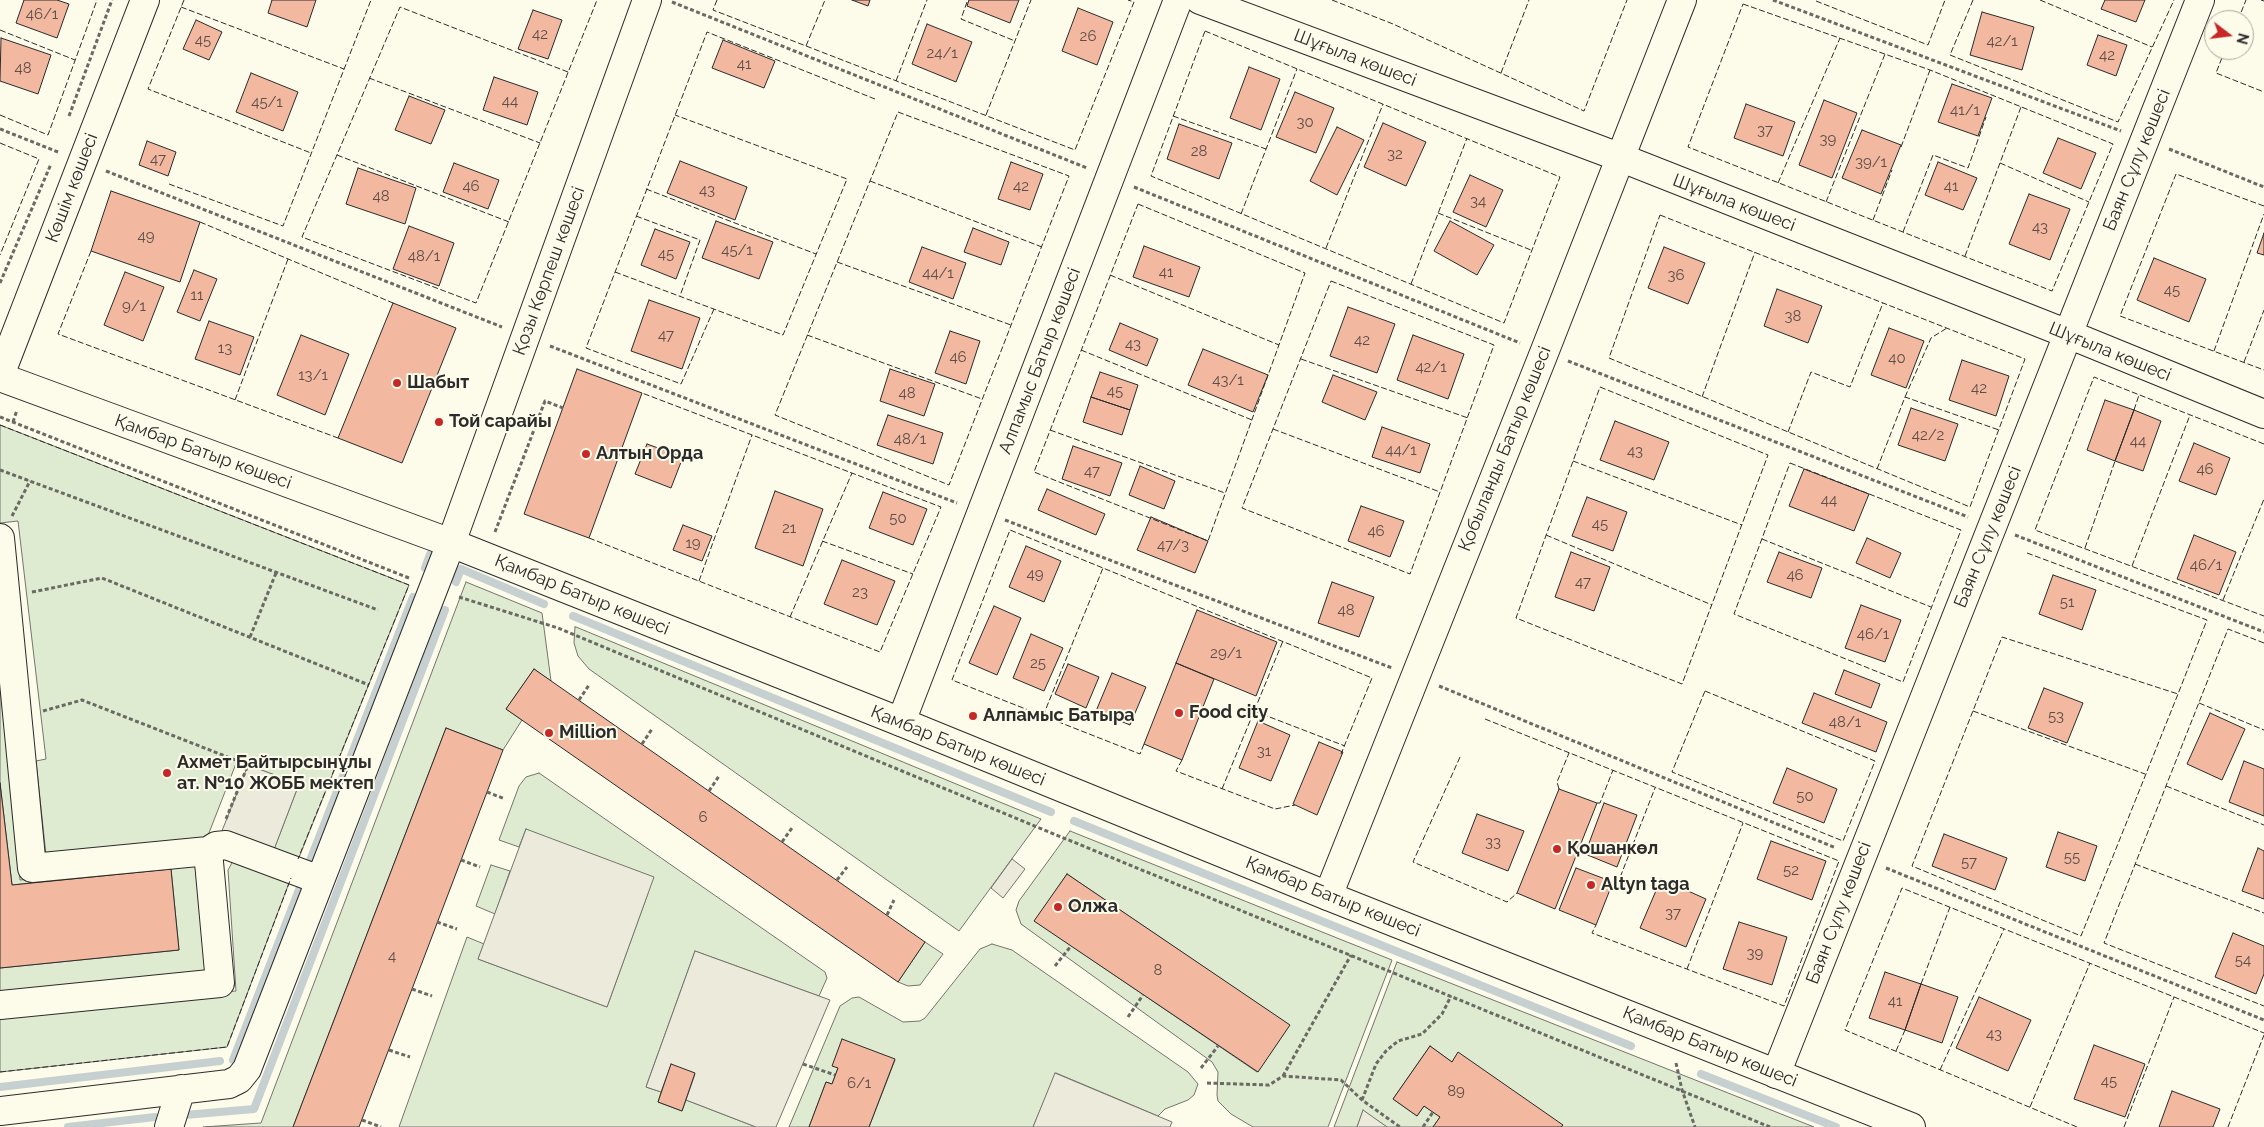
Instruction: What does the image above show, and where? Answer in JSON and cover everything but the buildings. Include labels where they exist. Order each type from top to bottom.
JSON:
[{"type":"street","name":"Көшім көшесі","points":[[0,376],[145,0]]},
{"type":"street","name":"Қозы Көрпеш көшесі","points":[[0,1111],[229,1084],[239,1079],[247,1070],[451,543],[647,0]]},
{"type":"street","name":"Алпамыс Батыр көшесі","points":[[901,722],[1178,0]]},
{"type":"street","name":"Шұғыла көшесі","points":[[1200,0],[1619,157],[2068,334],[2264,414]]},
{"type":"street","name":"Қобыланды Батыр көшесі","points":[[1328,896],[1682,0]]},
{"type":"street","name":"Баян Сұлу көшесі","points":[[1776,1074],[2200,0]]},
{"type":"street","name":"Қамбар Батыр көшесі","points":[[0,376],[451,543],[901,722],[1328,896],[1911,1127]]},
{"type":"street","points":[[0,538],[32,868],[226,845],[320,880]]},
{"type":"street","points":[[0,1005],[220,983],[212,848]]},
{"type":"street","points":[[169,1127],[182,1089]]},
{"type":"path","points":[[66,124],[112,0]]},
{"type":"path","points":[[666,0],[1544,352],[1622,380],[2264,632]]},
{"type":"path","points":[[1773,0],[2145,140],[2264,187]]},
{"type":"path","points":[[0,129],[525,337],[1414,676],[2264,1020]]},
{"type":"path","points":[[0,283],[59,142]]},
{"type":"path","points":[[485,557],[546,401],[563,408]]},
{"type":"path","points":[[0,417],[434,588],[558,628],[1770,1127]]},
{"type":"path","points":[[0,470],[378,610]]},
{"type":"path","points":[[0,538],[30,481]]},
{"type":"path","points":[[249,637],[276,573]]},
{"type":"path","points":[[7,599],[102,578],[368,685]]},
{"type":"path","points":[[579,700],[589,684]]},
{"type":"path","points":[[18,718],[82,700],[248,765],[212,848]]},
{"type":"path","points":[[642,744],[652,729]]},
{"type":"path","points":[[709,791],[719,776]]},
{"type":"path","points":[[487,792],[505,799]]},
{"type":"path","points":[[782,842],[792,828]]},
{"type":"path","points":[[461,860],[480,867]]},
{"type":"path","points":[[837,880],[847,867]]},
{"type":"path","points":[[887,915],[894,900]]},
{"type":"path","points":[[437,922],[457,930]]},
{"type":"path","points":[[1055,966],[1071,946]]},
{"type":"path","points":[[1207,1083],[1268,1085],[1283,1076],[1351,955]]},
{"type":"path","points":[[412,989],[432,996]]},
{"type":"path","points":[[1128,1017],[1143,995]]},
{"type":"path","points":[[1362,1100],[1376,1064],[1386,1051],[1398,1041],[1422,1034],[1442,1014],[1451,996]]},
{"type":"path","points":[[1201,1068],[1218,1046]]},
{"type":"path","points":[[389,1050],[410,1057]]},
{"type":"path","points":[[1679,1055],[1676,1064],[1682,1090],[1695,1127]]},
{"type":"path","points":[[803,1064],[835,1075]]},
{"type":"path","points":[[1283,1076],[1341,1080],[1362,1100],[1400,1127]]},
{"type":"path","points":[[1423,1127],[1434,1112]]},
{"type":"path","points":[[362,1120],[381,1127]]},
{"type":"green space","name":"Ахмет Байтырсынұлы ат. №10 ЖОББ мектеп","points":[[0,425],[409,585],[298,860],[273,852],[299,784],[237,761],[207,838],[46,855],[36,761],[46,759],[18,521],[0,523]]},
{"type":"green space","points":[[466,582],[542,613],[551,681],[534,669],[506,709],[522,720],[503,750],[446,728],[293,1127],[203,1127],[261,1123]]},
{"type":"green space","points":[[575,627],[1041,819],[959,931],[589,669],[578,656],[574,643]]},
{"type":"green space","points":[[0,679],[20,880],[193,865],[198,868],[208,967],[204,973],[0,996],[0,968],[179,950],[171,869],[12,885],[0,783]]},
{"type":"green space","points":[[539,773],[825,972],[827,978],[819,996],[695,951],[646,1087],[661,1092],[658,1102],[682,1111],[686,1100],[756,1127],[399,1127],[467,937],[484,944],[478,959],[607,1007],[648,893],[526,829],[519,847],[499,840],[519,786],[526,777]]},
{"type":"green space","points":[[1070,831],[1392,960],[1328,1127],[1253,1127],[1231,1114],[1218,1101],[1218,1072],[1212,1062],[1021,924],[1016,910],[1019,901]],"holes":[[[1067,874],[1289,1025],[1257,1072],[1035,921]]]},
{"type":"green space","points":[[233,861],[292,875],[227,1047],[0,1072],[0,1014],[236,991],[228,870]]},
{"type":"green space","points":[[491,865],[510,871],[495,914],[476,906]]},
{"type":"green space","points":[[925,942],[943,954],[920,985],[908,986],[898,982]]},
{"type":"green space","points":[[992,944],[1012,950],[1188,1072],[1198,1084],[1194,1095],[1188,1100],[1165,1109],[1158,1116],[1056,1073],[1033,1127],[869,1127],[895,1060],[838,1068],[832,1084],[826,1082],[809,1127],[789,1127],[840,1006],[852,998],[859,997],[903,1022],[920,1021],[925,1018],[980,949]]},
{"type":"green space","points":[[1397,962],[1814,1127],[1561,1127],[1458,1053],[1452,1062],[1430,1046],[1393,1099],[1417,1116],[1424,1106],[1440,1117],[1433,1127],[1387,1127],[1363,1111],[1357,1127],[1334,1127]]},
{"type":"shaded area","points":[[248,765],[299,784],[270,860],[216,846]]},
{"type":"shaded area","points":[[526,829],[654,877],[607,1007],[478,959]]},
{"type":"shaded area","points":[[1012,859],[1025,869],[1003,898],[991,888]]},
{"type":"shaded area","points":[[695,951],[830,1000],[776,1127],[756,1127],[686,1100],[695,1074],[671,1065],[661,1092],[646,1087]]},
{"type":"shaded area","points":[[1055,1073],[1172,1122],[1170,1127],[1033,1127]]},
{"type":"shaded area","points":[[1363,1110],[1387,1127],[1357,1127]]},
{"type":"waterway","points":[[425,568],[430,554]]},
{"type":"waterway","points":[[456,582],[461,569],[544,604]]},
{"type":"waterway","points":[[309,863],[413,597]]},
{"type":"waterway","points":[[185,1115],[254,1109],[445,610]]},
{"type":"waterway","points":[[573,616],[1051,812]]},
{"type":"waterway","points":[[1074,821],[1631,1046]]},
{"type":"waterway","points":[[233,1060],[302,882]]},
{"type":"waterway","points":[[0,1087],[220,1061]]},
{"type":"waterway","points":[[1701,1074],[1836,1127]]},
{"type":"waterway","points":[[68,1127],[155,1117]]},
{"type":"fence","points":[[0,115],[48,135],[97,0]]},
{"type":"fence","points":[[184,0],[148,89],[311,153]]},
{"type":"fence","points":[[169,184],[283,226],[371,0]]},
{"type":"fence","points":[[568,72],[400,7],[302,237],[476,303],[597,0]]},
{"type":"fence","points":[[717,0],[713,10],[1075,150],[1134,2],[1128,0]]},
{"type":"fence","points":[[806,46],[825,0]]},
{"type":"fence","points":[[896,81],[927,0]]},
{"type":"fence","points":[[986,115],[1031,0]]},
{"type":"fence","points":[[1332,0],[1393,24],[1584,111],[1627,0]]},
{"type":"fence","points":[[1501,73],[1529,0]]},
{"type":"fence","points":[[1816,1],[1928,45],[1945,0]]},
{"type":"fence","points":[[1973,0],[1950,55],[2118,122],[2174,0]]},
{"type":"fence","points":[[2040,0],[2152,47]]},
{"type":"fence","points":[[2242,10],[2246,0]]},
{"type":"fence","points":[[967,2],[961,19],[1015,41]]},
{"type":"fence","points":[[1743,4],[1930,70],[2113,144],[2052,291],[1688,147],[1743,4]]},
{"type":"fence","points":[[181,7],[344,69]]},
{"type":"fence","points":[[0,30],[75,60]]},
{"type":"fence","points":[[1205,31],[1560,177],[1504,323],[1151,176],[1205,31]]},
{"type":"fence","points":[[714,309],[681,384],[586,348],[707,32],[875,99]]},
{"type":"fence","points":[[1778,183],[1840,38]]},
{"type":"fence","points":[[1826,202],[1885,54]]},
{"type":"fence","points":[[2221,60],[2216,73],[2264,92]]},
{"type":"fence","points":[[1241,214],[1297,69]]},
{"type":"fence","points":[[1901,147],[1930,70]]},
{"type":"fence","points":[[369,78],[540,143]]},
{"type":"fence","points":[[1326,248],[1383,104]]},
{"type":"fence","points":[[1965,256],[2021,107]]},
{"type":"fence","points":[[898,112],[1069,176],[949,485],[775,415],[898,112]]},
{"type":"fence","points":[[615,272],[783,335],[847,179],[675,115]]},
{"type":"fence","points":[[1173,116],[1266,149]]},
{"type":"fence","points":[[1903,232],[1933,155],[1968,168],[1986,117]]},
{"type":"fence","points":[[1411,284],[1467,138]]},
{"type":"fence","points":[[0,143],[39,159],[0,255]]},
{"type":"fence","points":[[337,155],[509,222]]},
{"type":"fence","points":[[2000,163],[2089,202]]},
{"type":"fence","points":[[1873,220],[1892,170]]},
{"type":"fence","points":[[2264,206],[2176,174],[2120,316],[2264,370]]},
{"type":"fence","points":[[870,181],[1042,247]]},
{"type":"fence","points":[[646,189],[816,254]]},
{"type":"fence","points":[[1138,204],[1305,273],[1208,541],[1034,472],[1138,204]]},
{"type":"fence","points":[[1438,213],[1531,250]]},
{"type":"fence","points":[[2214,351],[2264,214]]},
{"type":"fence","points":[[1660,215],[2025,359],[1970,507],[1609,358],[1660,215]]},
{"type":"fence","points":[[636,216],[700,240],[680,296]]},
{"type":"fence","points":[[200,222],[393,303]]},
{"type":"fence","points":[[91,251],[58,334],[338,438]]},
{"type":"fence","points":[[1702,397],[1755,252]]},
{"type":"fence","points":[[235,400],[288,259]]},
{"type":"fence","points":[[837,262],[1011,325]]},
{"type":"fence","points":[[1110,275],[1279,345]]},
{"type":"fence","points":[[1331,281],[1494,345],[1410,574],[1242,508],[1331,281]]},
{"type":"fence","points":[[1788,432],[1811,372],[1850,387],[1883,303]]},
{"type":"fence","points":[[2244,362],[2264,310]]},
{"type":"fence","points":[[1905,397],[1931,338],[1947,328]]},
{"type":"fence","points":[[807,335],[982,399]]},
{"type":"fence","points":[[1081,350],[1252,420]]},
{"type":"fence","points":[[1301,359],[1468,418]]},
{"type":"fence","points":[[2264,444],[2094,377],[2035,530],[2264,616]]},
{"type":"fence","points":[[1600,387],[1768,455],[1682,684],[1516,618],[1600,387]]},
{"type":"fence","points":[[589,538],[880,652],[941,507],[642,393]]},
{"type":"fence","points":[[2134,410],[2139,395]]},
{"type":"fence","points":[[1877,469],[1905,397],[1999,430]]},
{"type":"fence","points":[[2132,566],[2190,415]]},
{"type":"fence","points":[[0,425],[409,585],[298,859]]},
{"type":"fence","points":[[1273,429],[1440,492]]},
{"type":"fence","points":[[1050,430],[1225,493]]},
{"type":"fence","points":[[699,581],[752,435]]},
{"type":"fence","points":[[1573,461],[1742,525]]},
{"type":"fence","points":[[2085,548],[2115,461]]},
{"type":"fence","points":[[1790,463],[1961,530],[1903,682],[1734,614],[1790,463]]},
{"type":"fence","points":[[790,617],[852,473]]},
{"type":"fence","points":[[2223,600],[2264,499]]},
{"type":"fence","points":[[1144,744],[1140,754],[952,680],[1010,530],[1372,678],[1341,754]]},
{"type":"fence","points":[[1546,535],[1712,605]]},
{"type":"fence","points":[[1762,539],[1931,607]]},
{"type":"fence","points":[[822,541],[913,574]]},
{"type":"fence","points":[[2027,553],[2207,620],[2178,694],[2081,936],[1912,866],[2002,637],[2178,694]]},
{"type":"fence","points":[[1043,716],[1103,568]]},
{"type":"fence","points":[[2264,643],[2228,629],[2104,943],[2264,1006]]},
{"type":"fence","points":[[1222,789],[1283,641]]},
{"type":"fence","points":[[1705,691],[1875,761],[1843,841],[1672,772],[1705,691]]},
{"type":"fence","points":[[2199,703],[2264,730]]},
{"type":"fence","points":[[1254,711],[1345,746]]},
{"type":"fence","points":[[1973,711],[2145,774]]},
{"type":"fence","points":[[1485,719],[1839,861],[1784,1006],[1592,933],[1596,925]]},
{"type":"fence","points":[[1559,789],[1557,782],[1569,753]]},
{"type":"fence","points":[[1460,757],[1413,862],[1507,902],[1517,893]]},
{"type":"fence","points":[[1182,760],[1176,771],[1275,809],[1295,805]]},
{"type":"fence","points":[[1597,803],[1600,803],[1613,770]]},
{"type":"fence","points":[[2166,786],[2264,825]]},
{"type":"fence","points":[[1613,882],[1621,875],[1655,788]]},
{"type":"fence","points":[[1687,969],[1743,823]]},
{"type":"fence","points":[[2135,864],[2264,913]]},
{"type":"fence","points":[[0,1072],[227,1047],[291,878]]},
{"type":"fence","points":[[2077,1127],[1845,1030],[1902,888],[2264,1033]]},
{"type":"fence","points":[[1921,984],[1950,907]]},
{"type":"fence","points":[[1940,1070],[2004,929]]},
{"type":"fence","points":[[2030,1107],[2090,963]]},
{"type":"fence","points":[[2124,1127],[2174,997]]},
{"type":"fence","points":[[1896,1051],[1905,1030]]},
{"type":"fence","points":[[2228,1127],[2264,1035]]},
{"type":"place","name":"Шабыт","points":[[397,383]]},
{"type":"place","name":"Той сарайы","points":[[439,422]]},
{"type":"place","name":"Алтын Орда","points":[[586,454]]},
{"type":"place","name":"Food city","points":[[1179,713]]},
{"type":"place","name":"Алпамыс Батыра","points":[[973,716]]},
{"type":"place","name":"Million","points":[[549,733]]},
{"type":"place","name":"Ахмет Байтырсынұлы ат. №10 ЖОББ мектеп","points":[[167,773]]},
{"type":"place","name":"Қошанкөл","points":[[1557,849]]},
{"type":"place","name":"Altyn taga","points":[[1591,885]]},
{"type":"place","name":"Олжа","points":[[1058,907]]}]
